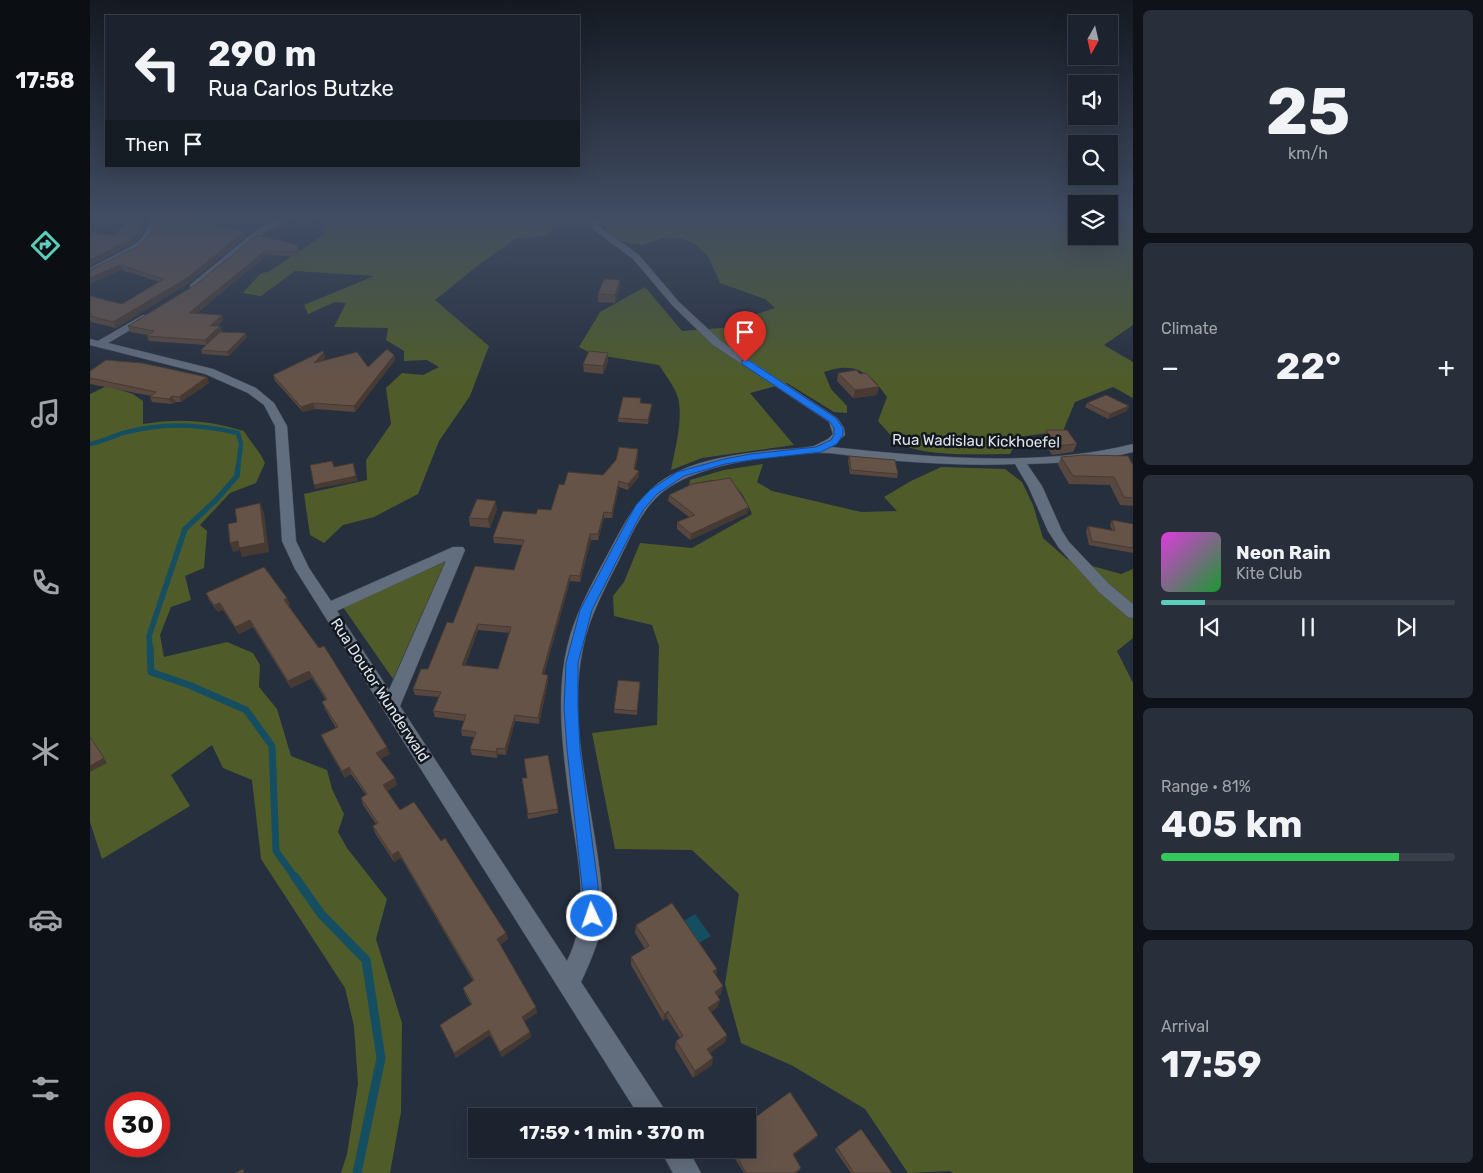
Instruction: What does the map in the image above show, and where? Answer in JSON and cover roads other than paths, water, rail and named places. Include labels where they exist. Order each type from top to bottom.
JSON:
[{"type":"street","points":[[185,292],[210,272]]},
{"type":"street","points":[[649,272],[693,322],[718,343],[833,420],[838,428],[839,435],[834,442],[818,450]]},
{"type":"street","points":[[95,343],[152,314]]},
{"type":"street","name":"Rua Doutor Wunderwald","points":[[95,343],[223,376],[246,387],[269,404],[281,426],[289,540],[302,569],[649,1108]]},
{"type":"street","name":"Rua Wadislau Kickhoefel","points":[[569,982],[586,946],[592,916],[574,749],[571,708],[572,663],[586,610],[640,507],[654,492],[681,474],[724,462],[774,454],[818,450],[928,459],[1019,461],[1074,459],[1106,455],[1133,448]]},
{"type":"street","points":[[1019,461],[1035,486],[1055,531],[1064,545],[1104,588],[1133,613]]},
{"type":"street","points":[[327,609],[458,550],[391,706]]},
{"type":"street","points":[[679,1158],[688,1173]]},
{"type":"water","points":[[695,914],[711,936],[699,943],[684,921]]},
{"type":"waterway","points":[[90,444],[127,432],[155,427],[182,425],[210,428],[238,433],[241,444],[238,468]]},
{"type":"waterway","points":[[150,648],[149,636],[185,529],[215,501],[237,476],[238,467]]},
{"type":"waterway","points":[[150,647],[151,672],[189,685],[246,710],[272,746],[276,851],[296,879]]},
{"type":"waterway","points":[[295,877],[321,914],[366,960],[381,1058],[357,1173]]}]
